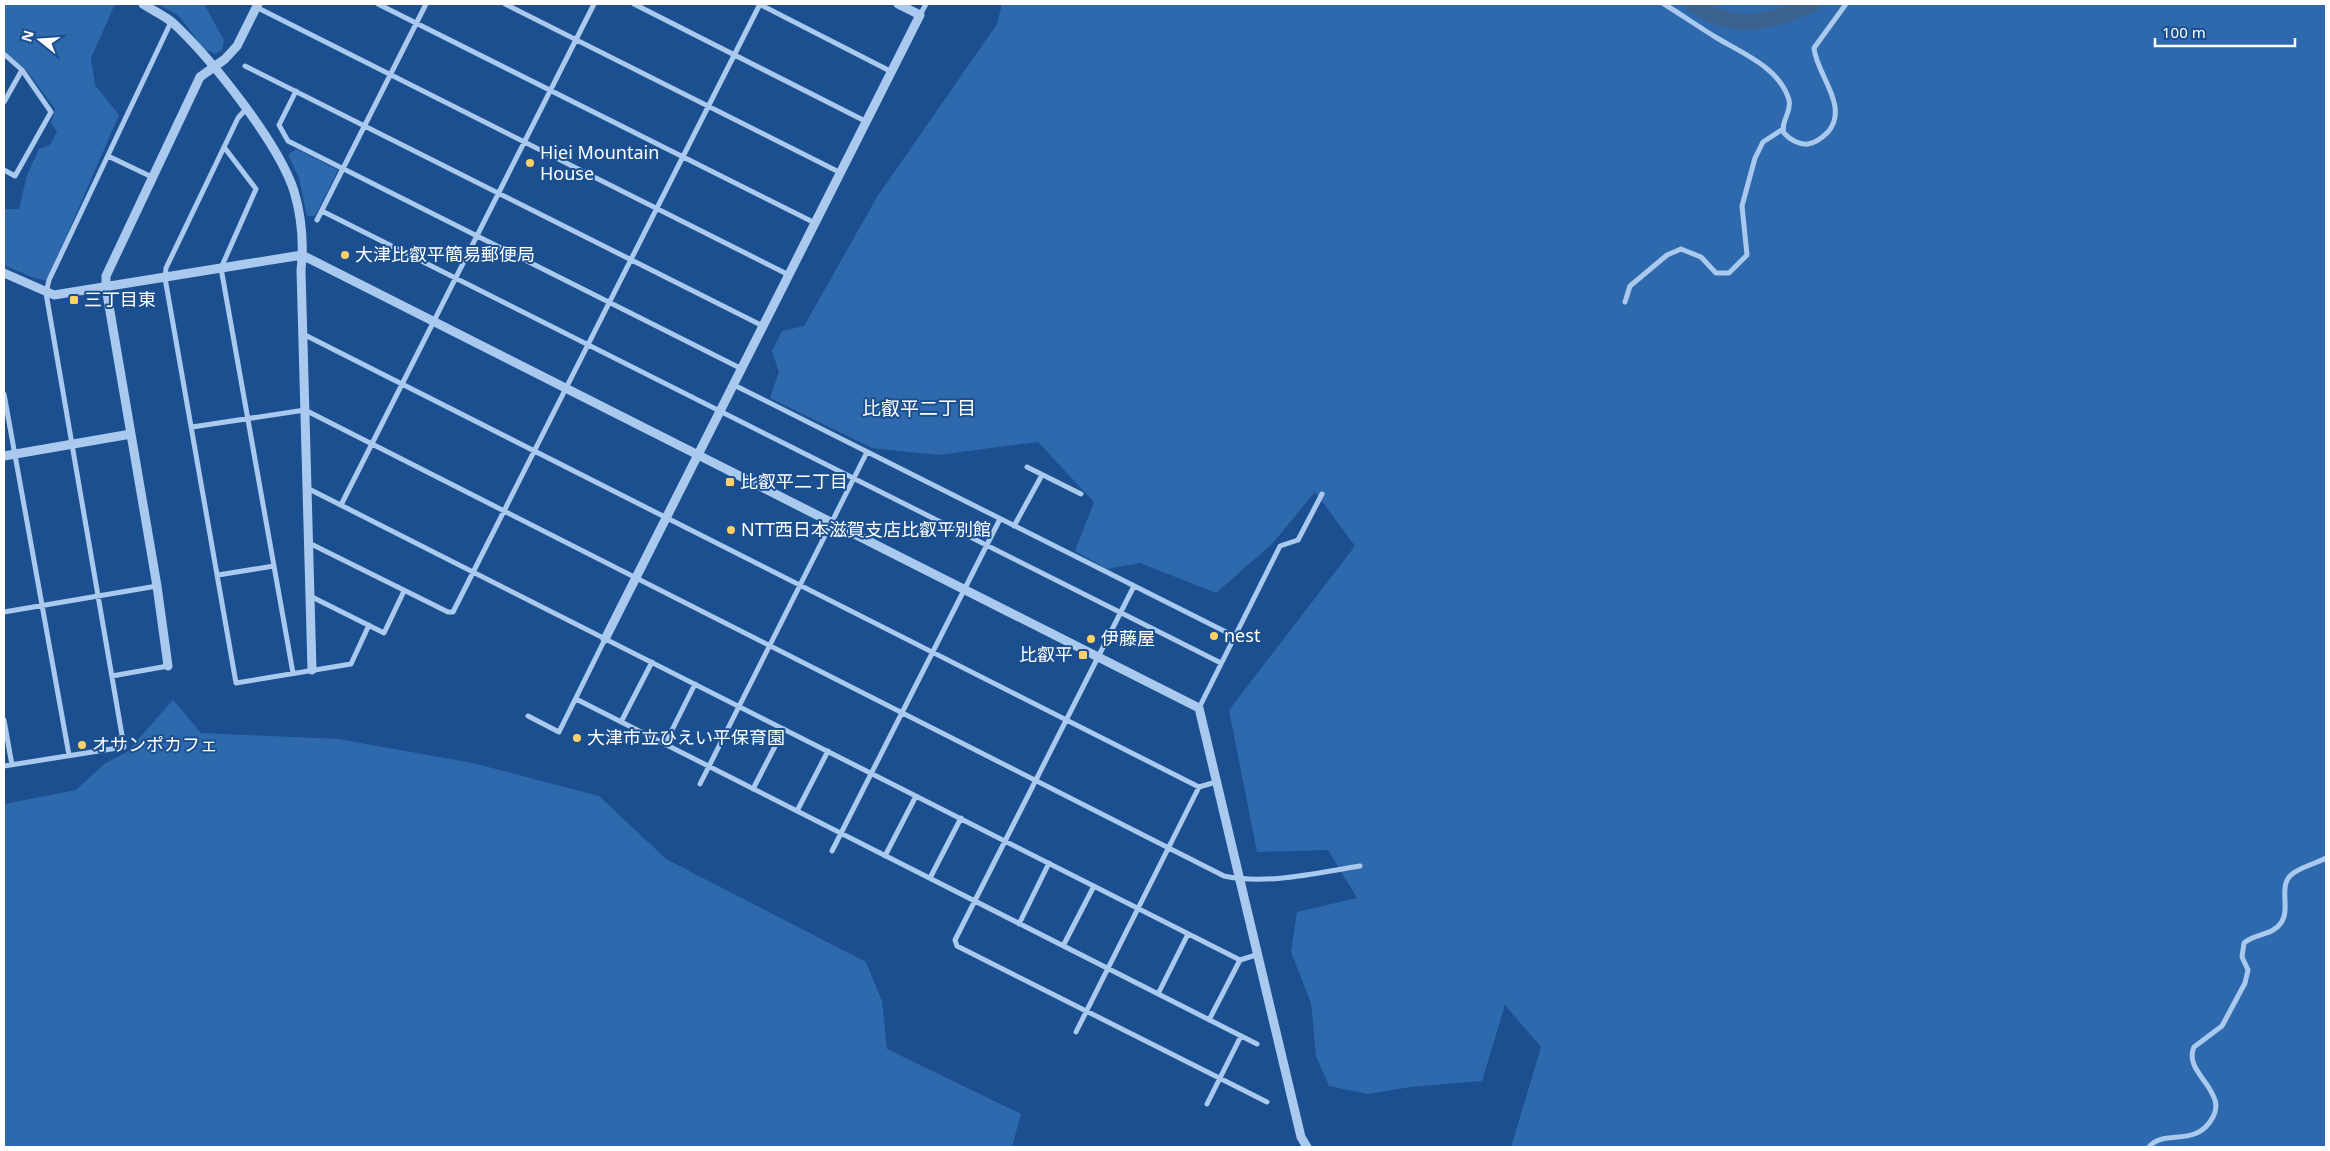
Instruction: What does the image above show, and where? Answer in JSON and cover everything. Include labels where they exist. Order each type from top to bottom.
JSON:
[{"type":"street","points":[[143,4],[171,22],[212,66],[267,139],[293,189],[301,221],[312,670]]},
{"type":"street","points":[[378,4],[816,223]]},
{"type":"street","points":[[318,220],[426,4]]},
{"type":"street","points":[[506,4],[841,173]]},
{"type":"street","points":[[341,505],[594,4]]},
{"type":"street","points":[[634,4],[867,122]]},
{"type":"street","points":[[308,543],[448,612],[453,612],[760,4],[892,72]]},
{"type":"street","points":[[898,4],[920,15]]},
{"type":"street","points":[[528,716],[559,732],[926,4]]},
{"type":"street","points":[[1625,302],[1630,286],[1668,255],[1681,249],[1701,257],[1716,273],[1729,273],[1747,255],[1742,206],[1755,158],[1763,142],[1783,129],[1790,105],[1786,92],[1775,76],[1756,60],[1664,4]]},
{"type":"street","points":[[1783,129],[1787,136],[1795,141],[1802,144],[1812,143],[1825,135],[1834,122],[1835,106],[1814,48],[1846,4]]},
{"type":"street","points":[[112,676],[168,666],[157,586],[106,288],[106,276],[110,264],[200,77],[212,66],[225,59],[237,46],[257,5],[789,275]]},
{"type":"street","points":[[4,766],[124,747],[46,293],[49,280],[171,22]]},
{"type":"street","points":[[4,54],[22,70],[51,112],[15,176],[4,170]]},
{"type":"street","points":[[245,66],[764,326]]},
{"type":"street","points":[[4,102],[22,70]]},
{"type":"street","points":[[296,91],[279,125],[288,141],[742,369]]},
{"type":"street","points":[[246,109],[238,118],[166,268],[165,278],[236,683],[351,664],[369,625]]},
{"type":"street","points":[[224,147],[256,189],[221,268],[293,673]]},
{"type":"street","points":[[108,156],[152,177]]},
{"type":"street","points":[[322,211],[1221,663]]},
{"type":"street","points":[[4,273],[54,295],[302,255],[1199,708]]},
{"type":"street","points":[[303,334],[1199,787],[1216,782]]},
{"type":"street","points":[[734,385],[1234,636]]},
{"type":"street","points":[[4,394],[69,755]]},
{"type":"street","points":[[192,427],[305,410],[1224,876],[1238,879],[1304,876],[1360,866]]},
{"type":"street","points":[[4,456],[131,434]]},
{"type":"street","points":[[700,784],[868,452]]},
{"type":"street","points":[[1028,467],[1081,494]]},
{"type":"street","points":[[1014,526],[1042,474]]},
{"type":"street","points":[[307,488],[1240,960],[1256,955]]},
{"type":"street","points":[[1307,1147],[1301,1137],[1256,955],[1199,708],[1280,546],[1298,540],[1322,494]]},
{"type":"street","points":[[832,851],[1000,519]]},
{"type":"street","points":[[218,575],[274,566]]},
{"type":"street","points":[[4,612],[157,586]]},
{"type":"street","points":[[1134,586],[955,940],[957,946],[1268,1102]]},
{"type":"street","points":[[310,596],[384,633],[404,591]]},
{"type":"street","points":[[621,722],[652,662]]},
{"type":"street","points":[[665,744],[695,684]]},
{"type":"street","points":[[576,699],[1257,1044]]},
{"type":"street","points":[[4,720],[12,765]]},
{"type":"street","points":[[753,789],[784,729]]},
{"type":"street","points":[[797,811],[828,751]]},
{"type":"street","points":[[1076,1032],[1199,787]]},
{"type":"street","points":[[885,856],[916,796]]},
{"type":"street","points":[[930,878],[961,818]]},
{"type":"street","points":[[2150,1147],[2155,1141],[2161,1139],[2192,1135],[2201,1131],[2210,1122],[2215,1112],[2216,1100],[2194,1066],[2192,1052],[2194,1046],[2222,1026],[2245,983],[2248,970],[2242,957],[2244,943],[2252,938],[2272,932],[2281,923],[2285,910],[2286,883],[2289,877],[2299,870],[2326,858]]},
{"type":"street","points":[[1019,924],[1049,863]]},
{"type":"street","points":[[1063,946],[1094,886]]},
{"type":"street","points":[[1158,994],[1188,934]]},
{"type":"street","points":[[1209,1020],[1240,960]]},
{"type":"street","points":[[1206,1104],[1241,1036]]},
{"type":"shaded area","points":[[4,4],[115,4],[91,58],[95,85],[119,115],[47,281],[4,265],[4,209],[19,209],[27,175],[39,149],[50,145],[57,131],[51,123],[55,109],[27,71],[4,51]]},
{"type":"shaded area","points":[[158,4],[204,4],[224,40],[222,50],[215,54],[204,49],[179,16]]},
{"type":"shaded area","points":[[1002,4],[2326,4],[2326,1147],[1511,1147],[1541,1047],[1505,1005],[1482,1081],[1411,1087],[1367,1094],[1329,1086],[1316,1056],[1311,1003],[1291,952],[1297,912],[1357,898],[1328,850],[1257,852],[1229,710],[1355,546],[1315,492],[1273,543],[1216,593],[1140,563],[1107,569],[1075,551],[1094,502],[1038,442],[938,455],[872,448],[770,398],[779,372],[772,351],[782,331],[804,326],[877,197],[997,24]]},
{"type":"shaded area","points":[[296,149],[338,170],[315,216],[307,216],[299,178],[288,155]]},
{"type":"shaded area","points":[[173,700],[201,733],[338,739],[473,763],[599,796],[666,859],[866,962],[882,1001],[887,1049],[1021,1114],[1012,1147],[4,1147],[4,804],[76,790],[104,764],[127,752]]},
{"type":"waterway","points":[[1693,4],[1707,13],[1722,18],[1752,22],[1782,16],[1812,4]]},
{"type":"place","name":"Hiei Mountain House","points":[[530,163]]},
{"type":"place","name":"大津比叡平簡易郵便局","points":[[345,255]]},
{"type":"place","name":"三丁目東","points":[[74,300]]},
{"type":"place","name":"比叡平二丁目","points":[[730,482]]},
{"type":"place","name":"NTT西日本滋賀支店比叡平別館","points":[[731,530]]},
{"type":"place","name":"nest","points":[[1214,636]]},
{"type":"place","name":"伊藤屋","points":[[1091,639]]},
{"type":"place","name":"比叡平","points":[[1083,655]]},
{"type":"place","name":"大津市立ひえい平保育園","points":[[577,738]]},
{"type":"place","name":"オサンポカフェ","points":[[82,745]]},
{"type":"district","name":"比叡平二丁目","points":[[919,408]]}]
